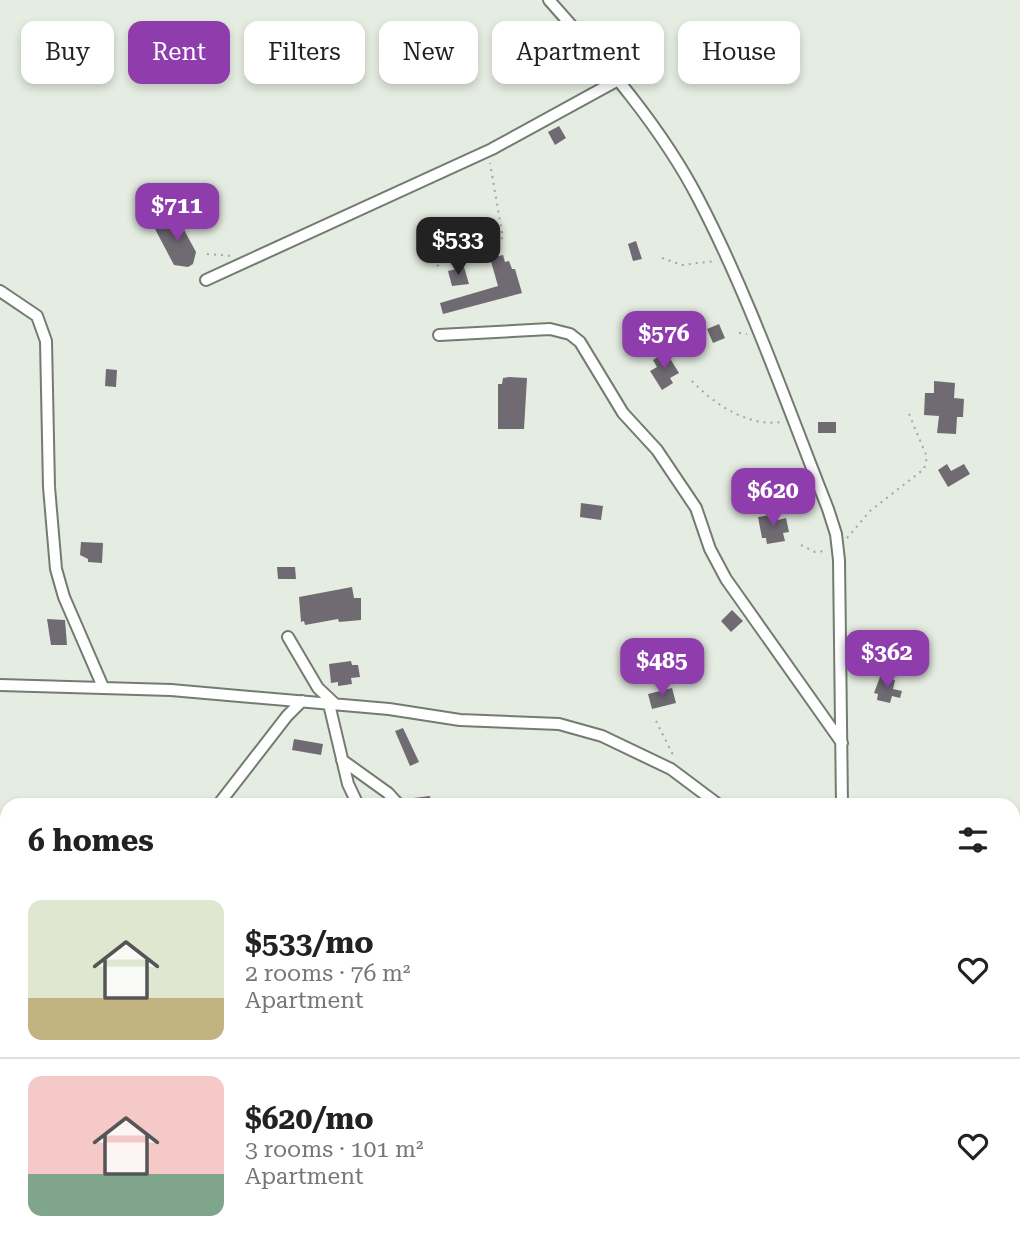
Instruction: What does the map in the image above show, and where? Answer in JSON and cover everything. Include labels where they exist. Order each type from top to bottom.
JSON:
[{"type":"street","points":[[550,0],[568,21]]},
{"type":"street","points":[[206,280],[492,149],[611,84]]},
{"type":"street","points":[[621,84],[655,130],[698,198],[726,259],[828,509],[838,550],[842,798]]},
{"type":"street","points":[[0,292],[37,316],[46,341],[50,487],[56,569],[64,597],[103,688]]},
{"type":"street","points":[[439,335],[551,329],[570,334],[580,342],[622,413],[657,450],[696,508],[710,548],[726,579],[842,743]]},
{"type":"street","points":[[288,637],[318,688],[332,704],[342,761],[355,798]]},
{"type":"street","points":[[0,685],[171,690],[332,704],[460,720],[559,724],[602,736],[684,776],[711,798]]},
{"type":"street","points":[[223,798],[287,716],[302,701]]},
{"type":"street","points":[[342,761],[393,798]]},
{"type":"path","points":[[437,266],[465,250],[503,238],[503,224],[489,171],[492,149]]},
{"type":"path","points":[[207,254],[250,260]]},
{"type":"path","points":[[662,258],[682,265],[726,259]]},
{"type":"path","points":[[692,380],[724,408],[751,419],[772,423],[792,420]]},
{"type":"path","points":[[801,545],[815,552],[838,550],[870,511],[924,469],[928,457],[909,414]]},
{"type":"path","points":[[656,721],[684,776]]},
{"type":"building","points":[[559,126],[566,138],[555,145],[548,132]]},
{"type":"building","points":[[177,217],[196,252],[193,264],[188,267],[174,265],[155,229]]},
{"type":"building","points":[[636,241],[642,259],[633,261],[628,244]]},
{"type":"building","points":[[503,255],[505,262],[509,261],[512,269],[515,269],[522,293],[443,314],[440,303],[498,286],[490,258]]},
{"type":"building","points":[[464,267],[469,284],[452,286],[448,271]]},
{"type":"building","points":[[719,324],[725,338],[713,343],[707,329]]},
{"type":"building","points":[[666,352],[679,373],[670,378],[673,383],[662,390],[650,371],[657,367],[653,360]]},
{"type":"building","points":[[106,369],[117,370],[116,387],[105,386]]},
{"type":"building","points":[[503,378],[527,378],[524,429],[498,429],[498,384],[502,384]]},
{"type":"building","points":[[934,381],[955,383],[954,398],[964,399],[963,417],[957,417],[956,434],[937,433],[939,416],[924,415],[925,393],[934,393]]},
{"type":"building","points":[[818,422],[836,422],[836,433],[818,433]]},
{"type":"building","points":[[947,464],[951,471],[964,464],[970,474],[948,487],[938,470]]},
{"type":"building","points":[[581,503],[603,506],[601,520],[580,517]]},
{"type":"building","points":[[777,514],[778,520],[786,518],[789,532],[783,533],[785,541],[767,544],[766,538],[762,538],[758,517]]},
{"type":"building","points":[[81,542],[103,543],[102,563],[88,562],[88,559],[80,555]]},
{"type":"building","points":[[277,567],[295,567],[296,579],[278,579]]},
{"type":"building","points":[[352,587],[354,598],[361,598],[361,620],[339,622],[338,619],[305,625],[304,621],[301,622],[299,597]]},
{"type":"building","points":[[732,610],[743,621],[731,632],[721,621]]},
{"type":"building","points":[[47,619],[65,620],[67,645],[51,645]]},
{"type":"building","points":[[351,661],[352,665],[358,665],[360,677],[351,678],[352,684],[338,686],[338,682],[331,683],[329,664]]},
{"type":"building","points":[[880,677],[895,680],[893,689],[902,691],[900,698],[892,696],[890,703],[877,700],[878,694],[874,693]]},
{"type":"building","points":[[672,688],[676,703],[652,709],[648,694]]},
{"type":"building","points":[[403,728],[419,762],[410,766],[395,731]]},
{"type":"building","points":[[294,739],[323,744],[321,755],[292,750]]}]
